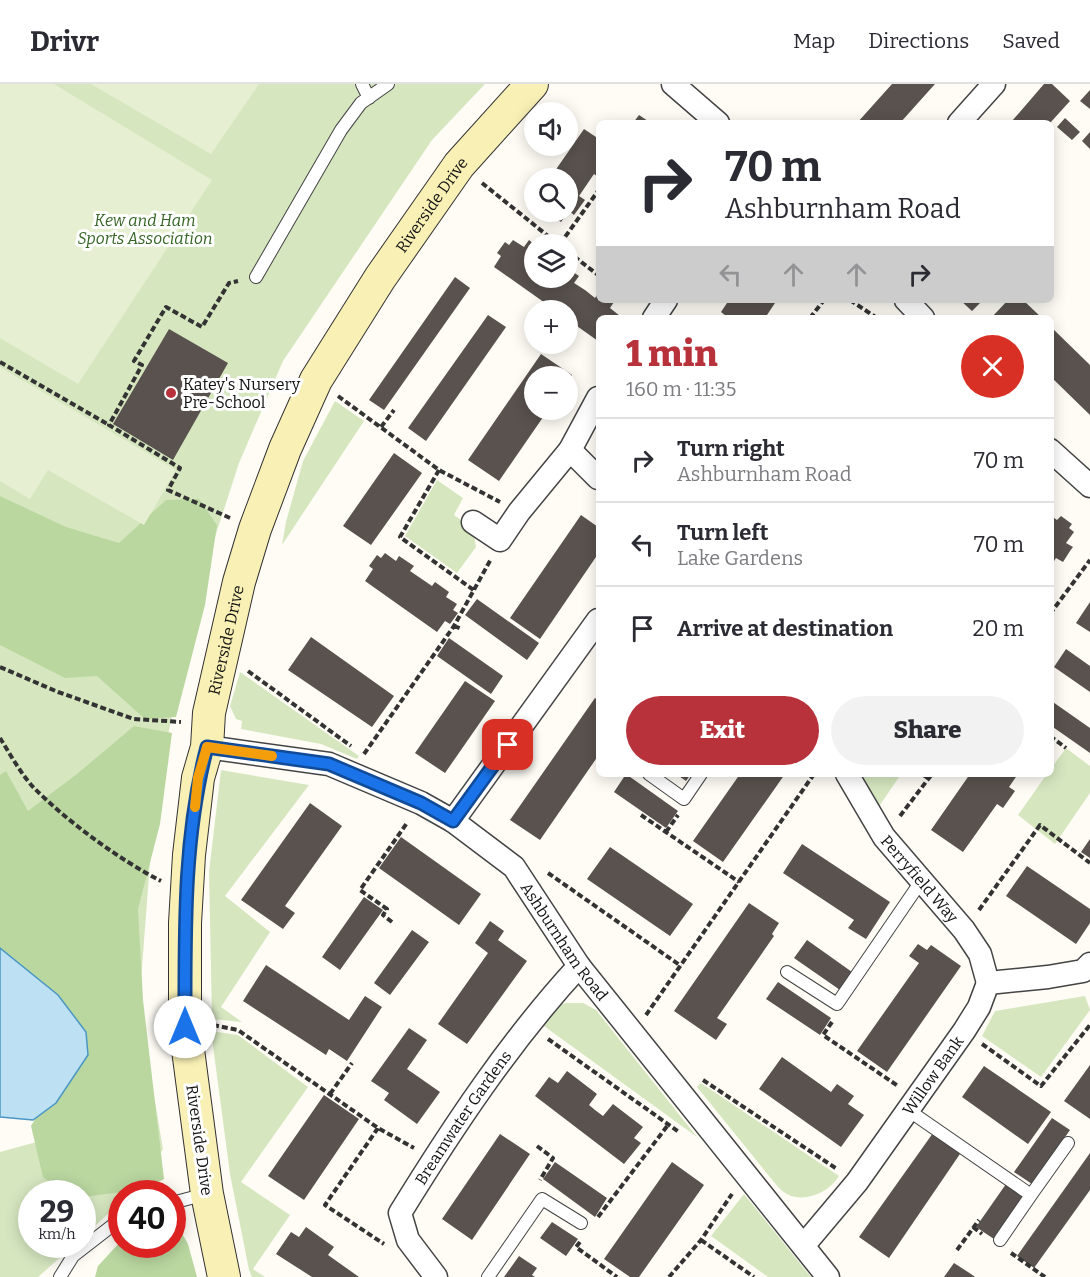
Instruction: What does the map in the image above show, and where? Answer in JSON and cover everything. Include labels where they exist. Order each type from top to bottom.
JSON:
[{"type":"street","name":"Riverside Drive","points":[[224,1277],[207,1194],[185,1027],[185,922],[189,855],[198,778],[207,747],[209,713],[239,582],[255,529],[285,449],[316,380],[380,278],[459,165],[532,84]]},
{"type":"street","points":[[673,84],[715,120]]},
{"type":"street","points":[[962,120],[994,84]]},
{"type":"street","points":[[909,303],[920,315]]},
{"type":"street","points":[[473,522],[501,540],[519,512],[570,450],[596,402]]},
{"type":"street","points":[[570,450],[596,475]]},
{"type":"street","points":[[1054,454],[1090,486]]},
{"type":"street","points":[[453,821],[596,623]]},
{"type":"street","name":"Ashburnham Road","points":[[207,747],[329,764],[421,803],[453,821],[514,867],[579,966],[828,1277]]},
{"type":"street","name":"Perryfield Way","points":[[849,777],[884,837],[964,930],[980,954],[988,983]]},
{"type":"street","points":[[988,983],[1083,971],[1090,964]]},
{"type":"street","name":"Breamwater Gardens","points":[[436,1277],[408,1240],[400,1213],[433,1159],[528,1025],[579,966]]},
{"type":"street","name":"Willow Bank","points":[[804,1245],[857,1182],[964,1031],[980,1008],[988,983]]},
{"type":"lane","points":[[362,84],[369,98]]},
{"type":"lane","points":[[256,277],[340,130],[362,104],[388,84]]},
{"type":"lane","points":[[653,777],[684,799],[699,777]]},
{"type":"lane","points":[[787,972],[837,1004],[922,880]]},
{"type":"lane","points":[[912,1104],[1031,1195]]},
{"type":"lane","points":[[1000,1240],[1068,1143]]},
{"type":"lane","points":[[186,1199],[207,1194]]},
{"type":"lane","points":[[488,1277],[542,1199],[585,1226]]},
{"type":"lane","points":[[60,1277],[73,1256],[108,1229]]},
{"type":"path","points":[[459,165],[546,234]]},
{"type":"path","points":[[566,234],[596,194]]},
{"type":"path","points":[[578,260],[596,273]]},
{"type":"path","points":[[109,425],[142,365],[134,361],[166,308],[202,327],[229,283],[256,277]]},
{"type":"path","points":[[812,315],[822,303]]},
{"type":"path","points":[[854,303],[872,315]]},
{"type":"path","points":[[0,362],[180,468],[168,490],[255,529]]},
{"type":"path","points":[[316,380],[439,470],[519,512]]},
{"type":"path","points":[[381,427],[394,410]]},
{"type":"path","points":[[439,470],[400,537],[475,591]]},
{"type":"path","points":[[372,761],[363,754],[454,626],[501,540]]},
{"type":"path","points":[[1054,609],[1089,563]]},
{"type":"path","points":[[454,626],[462,629]]},
{"type":"path","points":[[223,653],[354,747]]},
{"type":"path","points":[[0,667],[58,692],[134,720],[184,722]]},
{"type":"path","points":[[0,738],[32,786],[73,822],[138,870],[166,884]]},
{"type":"path","points":[[1054,739],[1066,748]]},
{"type":"path","points":[[651,1024],[645,1016],[812,777]]},
{"type":"path","points":[[884,837],[929,779],[926,777]]},
{"type":"path","points":[[392,922],[383,915],[387,909],[360,890],[421,803]]},
{"type":"path","points":[[641,815],[739,882]]},
{"type":"path","points":[[964,930],[1040,825],[1090,863]]},
{"type":"path","points":[[544,870],[681,966]]},
{"type":"path","points":[[837,1004],[834,1019],[823,1035],[912,1104]]},
{"type":"path","points":[[185,1027],[216,1025],[238,1030],[378,1128],[433,1159]]},
{"type":"path","points":[[528,1025],[687,1137]]},
{"type":"path","points":[[964,1031],[1041,1086],[1090,1025]]},
{"type":"path","points":[[330,1094],[352,1063]]},
{"type":"path","points":[[702,1079],[857,1182]]},
{"type":"path","points":[[617,1277],[576,1247],[585,1226],[668,1125]]},
{"type":"path","points":[[378,1128],[325,1205],[391,1249]]},
{"type":"path","points":[[537,1146],[554,1158],[540,1179],[542,1199]]},
{"type":"path","points":[[669,1277],[701,1240],[746,1175]]},
{"type":"path","points":[[957,1250],[978,1220]]},
{"type":"path","points":[[701,1240],[754,1277]]},
{"type":"green space","name":"Kew and Ham Sports Association","points":[[0,84],[485,84],[432,140],[283,361],[239,463],[191,614],[154,810],[139,1007],[163,1149],[143,1180],[108,1180],[108,1214],[96,1225],[96,1180],[18,1180],[18,1258],[59,1258],[38,1277],[0,1277],[0,1152],[51,1138],[0,931]]},
{"type":"green space","name":"Kew and Ham Sports Association","points":[[0,84],[54,84],[212,180],[78,384],[0,338]]},
{"type":"green space","points":[[91,84],[259,84],[211,154]]},
{"type":"green space","points":[[0,367],[176,470],[144,525],[48,470],[30,499],[0,481]]},
{"type":"green space","points":[[335,401],[364,421],[282,545],[303,461]]},
{"type":"green space","points":[[437,480],[463,498],[454,515],[470,528],[474,536],[476,547],[457,573],[405,536]]},
{"type":"green space","points":[[0,496],[66,527],[119,543],[166,500],[199,499],[217,525],[205,605],[176,717],[145,719],[97,676],[65,678],[0,645]]},
{"type":"green space","points":[[240,672],[359,756],[357,759],[321,744],[241,729],[242,721],[236,719],[230,706]]},
{"type":"green space","points":[[134,726],[172,733],[160,824],[138,909],[143,1000],[164,1179],[108,1180],[108,1194],[96,1195],[96,1180],[47,1180],[43,1177],[31,1126],[50,1095],[0,959],[0,775],[6,771],[28,811]]},
{"type":"green space","points":[[1066,748],[1090,766],[1090,793],[1055,844],[1018,815],[1045,777],[1054,777],[1054,764]]},
{"type":"green space","points":[[221,770],[309,785],[225,896],[270,932],[221,1007],[242,1022],[212,1019],[209,872]]},
{"type":"green space","points":[[858,777],[899,777],[878,808]]},
{"type":"green space","points":[[1085,996],[1090,1010],[1041,1077],[982,1036],[995,1011]]},
{"type":"green space","points":[[566,1003],[583,1003],[596,1010],[697,1137],[537,1021],[550,1008]]},
{"type":"green space","points":[[211,1031],[238,1035],[308,1087],[241,1182],[290,1215],[253,1269],[265,1277],[252,1277],[249,1270],[230,1174]]},
{"type":"green space","points":[[701,1083],[839,1176],[835,1182],[824,1191],[811,1196],[798,1197],[785,1193],[697,1087]]},
{"type":"green space","points":[[744,1194],[811,1277],[768,1277],[711,1236]]},
{"type":"green space","points":[[186,1240],[197,1277],[95,1277],[98,1266],[108,1255],[108,1258],[186,1258]]},
{"type":"water","points":[[0,948],[58,995],[86,1032],[88,1055],[56,1103],[33,1120],[0,1117]]},
{"type":"building","points":[[892,84],[935,84],[903,120],[860,120]]},
{"type":"building","points":[[1044,84],[1052,84],[1070,101],[1053,120],[1013,120]]},
{"type":"building","points":[[1090,90],[1090,109],[1080,101]]},
{"type":"building","points":[[639,115],[646,120],[635,120]]},
{"type":"building","points":[[1065,118],[1080,132],[1072,140],[1057,127]]},
{"type":"building","points":[[584,129],[596,137],[596,176],[594,174],[579,196],[585,200],[578,210],[578,168],[557,168],[565,156],[578,156],[578,138]]},
{"type":"building","points":[[1090,132],[1090,149],[1082,141]]},
{"type":"building","points":[[513,240],[524,247],[524,288],[578,288],[578,286],[595,298],[596,296],[596,303],[613,303],[610,308],[619,315],[596,315],[596,340],[578,327],[578,300],[541,300],[494,267],[501,256],[497,253],[505,242],[509,245]]},
{"type":"building","points":[[455,277],[470,288],[384,410],[369,400]]},
{"type":"building","points":[[727,303],[775,303],[767,315],[725,315],[721,312]]},
{"type":"building","points":[[963,303],[980,303],[972,311]]},
{"type":"building","points":[[1005,303],[1026,303],[1039,315],[994,315]]},
{"type":"building","points":[[488,315],[506,327],[426,441],[408,428]]},
{"type":"building","name":"Katey's Nursery Pre-School","points":[[169,329],[228,363],[173,460],[113,424]]},
{"type":"building","points":[[1054,330],[1090,365],[1090,415],[1054,380]]},
{"type":"building","points":[[541,354],[559,366],[533,366]]},
{"type":"building","points":[[524,379],[524,420],[541,420],[499,481],[468,460]]},
{"type":"building","points":[[394,453],[422,473],[371,545],[343,526]]},
{"type":"building","points":[[581,515],[596,526],[596,557],[540,639],[510,618]]},
{"type":"building","points":[[1061,516],[1072,524],[1069,528],[1074,532],[1066,543],[1073,547],[1063,562],[1056,558],[1054,561],[1054,518],[1057,520]]},
{"type":"building","points":[[385,553],[396,561],[399,556],[414,566],[410,571],[432,586],[435,582],[449,592],[446,597],[457,604],[453,610],[458,613],[450,624],[445,621],[437,632],[365,581],[373,569],[369,566],[377,555],[381,558]]},
{"type":"building","points":[[477,599],[539,643],[527,660],[465,615]]},
{"type":"building","points":[[1090,602],[1090,632],[1076,623]]},
{"type":"building","points":[[311,637],[394,696],[372,727],[288,670]]},
{"type":"building","points":[[449,638],[503,676],[491,694],[437,656]]},
{"type":"building","points":[[1066,649],[1090,666],[1090,692],[1054,667]]},
{"type":"building","points":[[465,681],[495,701],[445,773],[415,753]]},
{"type":"building","points":[[596,699],[596,759],[540,840],[510,820]]},
{"type":"building","points":[[1054,703],[1090,728],[1090,753],[1054,728]]},
{"type":"building","points":[[624,777],[630,777],[678,811],[666,828],[614,792]]},
{"type":"building","points":[[738,777],[783,777],[723,862],[693,841]]},
{"type":"building","points":[[968,777],[1016,777],[1009,787],[1015,791],[1003,808],[997,804],[963,852],[931,830]]},
{"type":"building","points":[[310,803],[342,826],[285,906],[295,913],[283,929],[241,900]]},
{"type":"building","points":[[401,837],[481,894],[459,925],[379,868]]},
{"type":"building","points":[[1090,839],[1090,858],[1081,852]]},
{"type":"building","points":[[802,844],[890,902],[866,939],[848,928],[854,920],[783,873]]},
{"type":"building","points":[[610,847],[693,904],[670,936],[587,879]]},
{"type":"building","points":[[1027,866],[1090,909],[1090,923],[1076,944],[1006,896]]},
{"type":"building","points":[[364,897],[383,910],[340,970],[322,957]]},
{"type":"building","points":[[749,903],[779,923],[772,934],[774,936],[717,1018],[727,1024],[716,1040],[674,1011]]},
{"type":"building","points":[[490,921],[504,931],[498,940],[527,961],[467,1044],[438,1024],[488,953],[475,943]]},
{"type":"building","points":[[412,930],[429,942],[390,995],[374,983]]},
{"type":"building","points":[[807,940],[852,972],[840,990],[794,958]]},
{"type":"building","points":[[918,944],[927,950],[931,945],[961,966],[887,1072],[857,1051],[919,963],[909,956]]},
{"type":"building","points":[[266,965],[349,1020],[365,996],[382,1007],[347,1061],[329,1049],[326,1055],[243,1001]]},
{"type":"building","points":[[778,982],[831,1018],[820,1035],[766,999]]},
{"type":"building","points":[[409,1028],[427,1040],[407,1069],[440,1092],[417,1124],[384,1100],[389,1093],[371,1081]]},
{"type":"building","points":[[782,1057],[831,1092],[837,1084],[854,1096],[848,1104],[864,1115],[841,1147],[759,1089]]},
{"type":"building","points":[[1090,1065],[1090,1119],[1064,1101]]},
{"type":"building","points":[[984,1066],[1051,1112],[1028,1144],[962,1097]]},
{"type":"building","points":[[567,1071],[597,1094],[589,1105],[603,1116],[613,1104],[643,1127],[634,1138],[641,1143],[624,1164],[535,1096],[549,1077],[558,1083]]},
{"type":"building","points":[[324,1095],[359,1119],[304,1200],[268,1176]]},
{"type":"building","points":[[1052,1118],[1070,1130],[1032,1184],[1014,1172]]},
{"type":"building","points":[[933,1133],[962,1151],[889,1258],[859,1237]]},
{"type":"building","points":[[500,1134],[530,1154],[472,1240],[442,1219]]},
{"type":"building","points":[[1090,1153],[1090,1190],[1034,1268],[1017,1256]]},
{"type":"building","points":[[555,1162],[607,1198],[595,1217],[543,1179]]},
{"type":"building","points":[[672,1162],[704,1185],[639,1277],[630,1277],[604,1259]]},
{"type":"building","points":[[1006,1184],[1024,1197],[994,1239],[976,1227]]},
{"type":"building","points":[[552,1222],[578,1239],[566,1256],[540,1238]]},
{"type":"building","points":[[306,1227],[334,1247],[328,1255],[359,1277],[312,1277],[276,1254],[291,1232],[299,1237]]},
{"type":"building","points":[[519,1256],[537,1268],[532,1275],[535,1277],[504,1277]]},
{"type":"building","points":[[954,1263],[971,1274],[975,1277],[944,1277]]},
{"type":"slow traffic","points":[[195,807],[198,778],[207,747],[272,756]]},
{"type":"place","name":"Katey's Nursery Pre-School","points":[[171,393]]},
{"type":"route","points":[[185,1027],[185,922],[189,855],[198,778],[207,747],[329,764],[421,803],[453,821],[508,745]]}]
